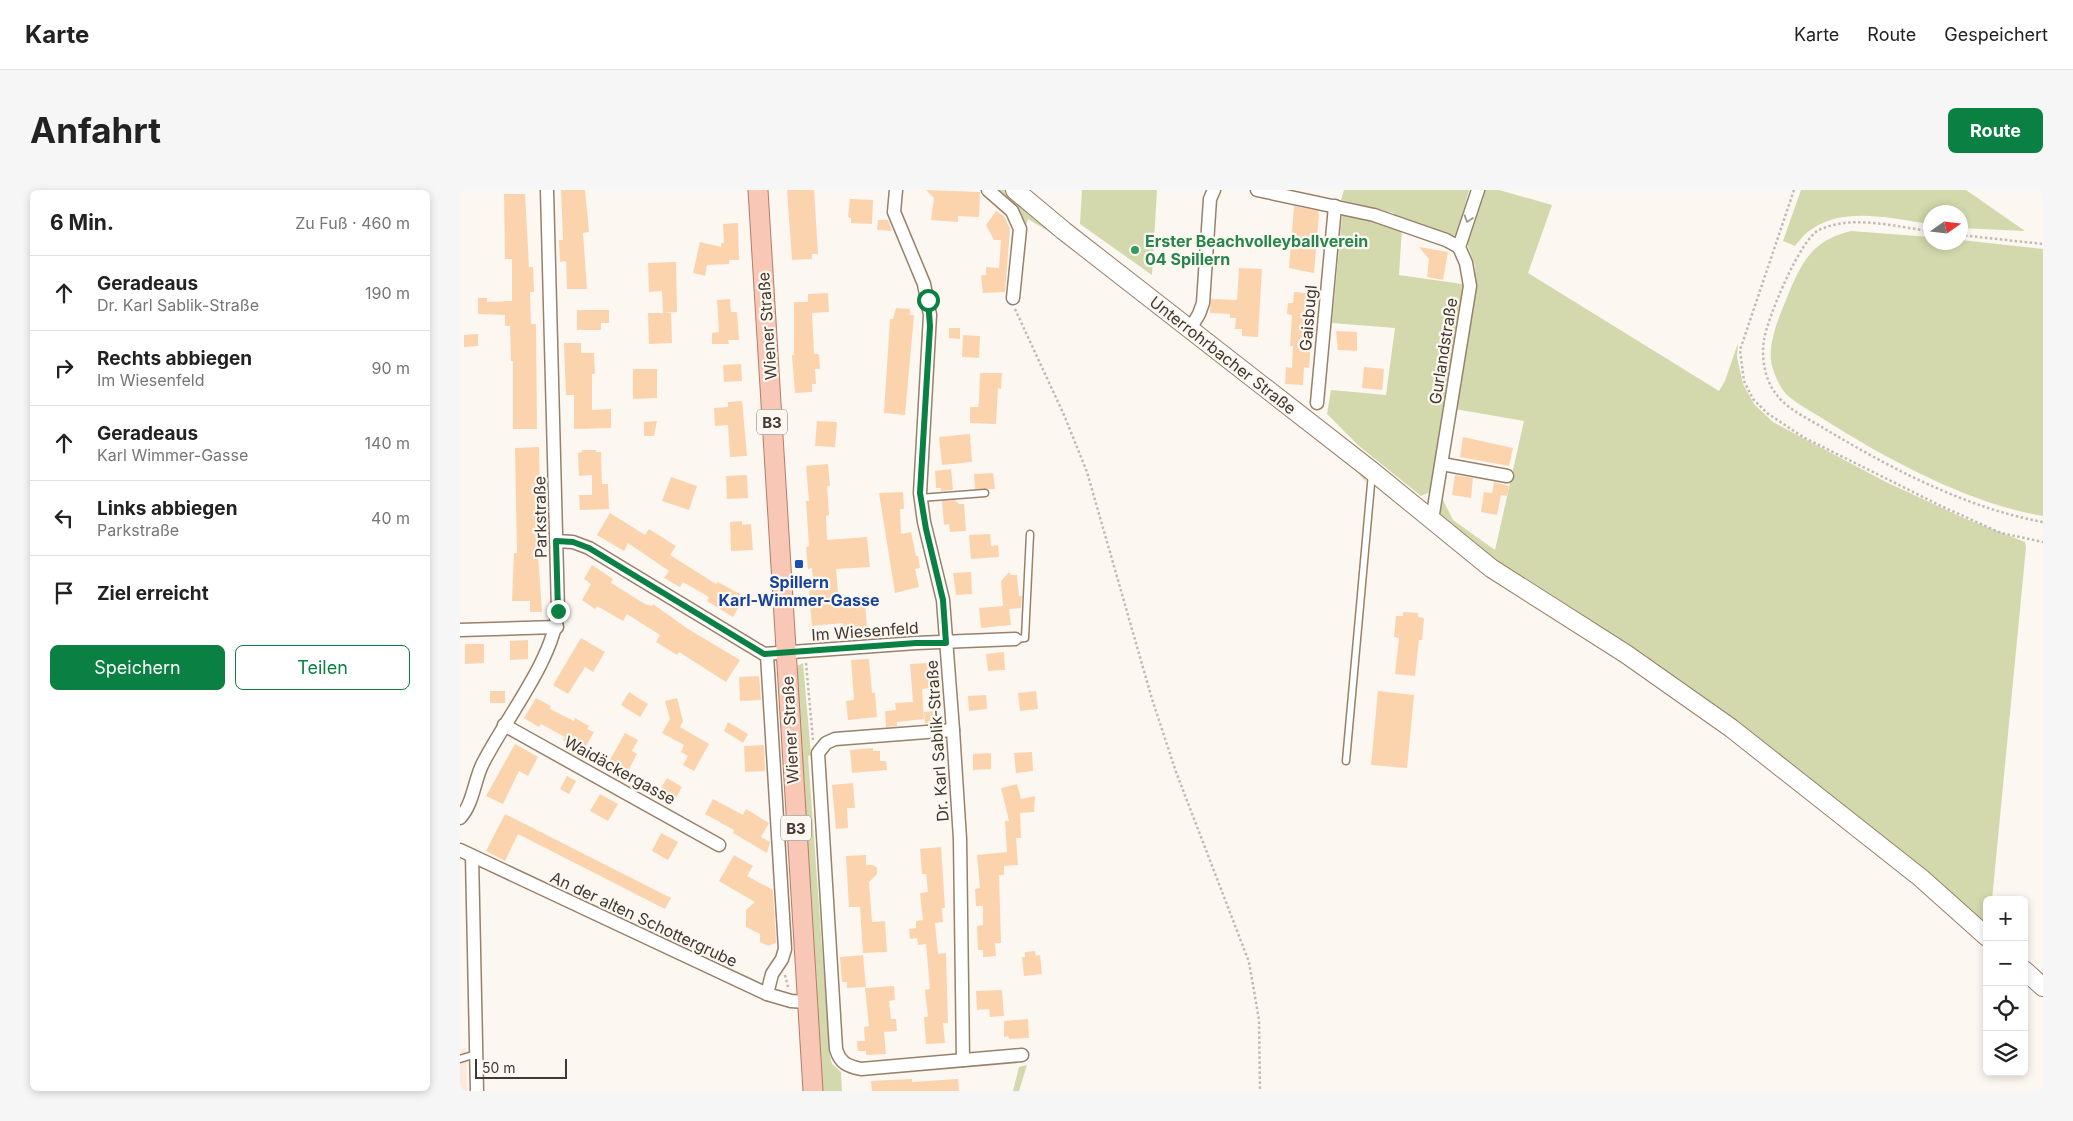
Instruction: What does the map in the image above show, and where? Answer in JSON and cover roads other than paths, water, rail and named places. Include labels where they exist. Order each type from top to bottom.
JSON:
[{"type":"main road","name":"Wiener Straße","points":[[758,190],[777,654],[813,1091]]},
{"type":"main road","name":"Unterrohrbacher Straße","points":[[1014,190],[1372,471],[1507,580],[1626,654],[1731,728],[1921,878],[1983,933]]},
{"type":"main road","points":[[2028,974],[2043,987]]},
{"type":"street","name":"Parkstraße","points":[[460,818],[470,800],[482,766],[548,651],[557,627],[547,190]]},
{"type":"street","name":"Dr. Karl Sablik-Straße","points":[[896,190],[894,212],[924,284],[930,315],[920,498],[943,600],[954,730],[960,839],[963,1060]]},
{"type":"street","points":[[988,190],[1012,211],[1020,229],[1013,298]]},
{"type":"street","points":[[1257,190],[1389,219],[1459,247],[1478,190]]},
{"type":"street","points":[[1190,329],[1199,314],[1202,303],[1212,191]]},
{"type":"street","name":"Gaisbugl","points":[[1317,403],[1336,206]]},
{"type":"street","name":"Gurlandstraße","points":[[1432,520],[1470,286],[1466,264],[1459,247]]},
{"type":"street","points":[[1442,464],[1507,476]]},
{"type":"street","points":[[556,541],[573,542],[589,548],[760,652],[777,654]]},
{"type":"street","points":[[460,630],[557,627]]},
{"type":"street","name":"Im Wiesenfeld","points":[[777,654],[916,643],[1016,639]]},
{"type":"street","name":"Wiener Straße","points":[[767,994],[772,974],[782,959],[785,949],[777,654]]},
{"type":"street","name":"Waidäckergasse","points":[[504,725],[719,845]]},
{"type":"street","name":"Wiener Straße","points":[[954,730],[830,740],[819,750],[816,761],[835,1040],[839,1059],[847,1066],[861,1069],[963,1060]]},
{"type":"street","name":"An der alten Schottergrube","points":[[460,850],[767,994],[791,1002],[806,1002]]},
{"type":"street","points":[[472,856],[477,1091]]},
{"type":"street","points":[[963,1060],[1022,1055]]},
{"type":"lane","points":[[1346,761],[1372,471]]},
{"type":"lane","points":[[920,498],[985,493]]},
{"type":"lane","points":[[1016,639],[1025,638],[1030,534]]},
{"type":"lane","points":[[460,1058],[476,1054]]},
{"type":"place","name":"Erster Beachvolleyballverein 04 Spillern","points":[[1135,250]]},
{"type":"place","name":"Spillern Karl-Wimmer-Gasse","points":[[799,564]]}]
